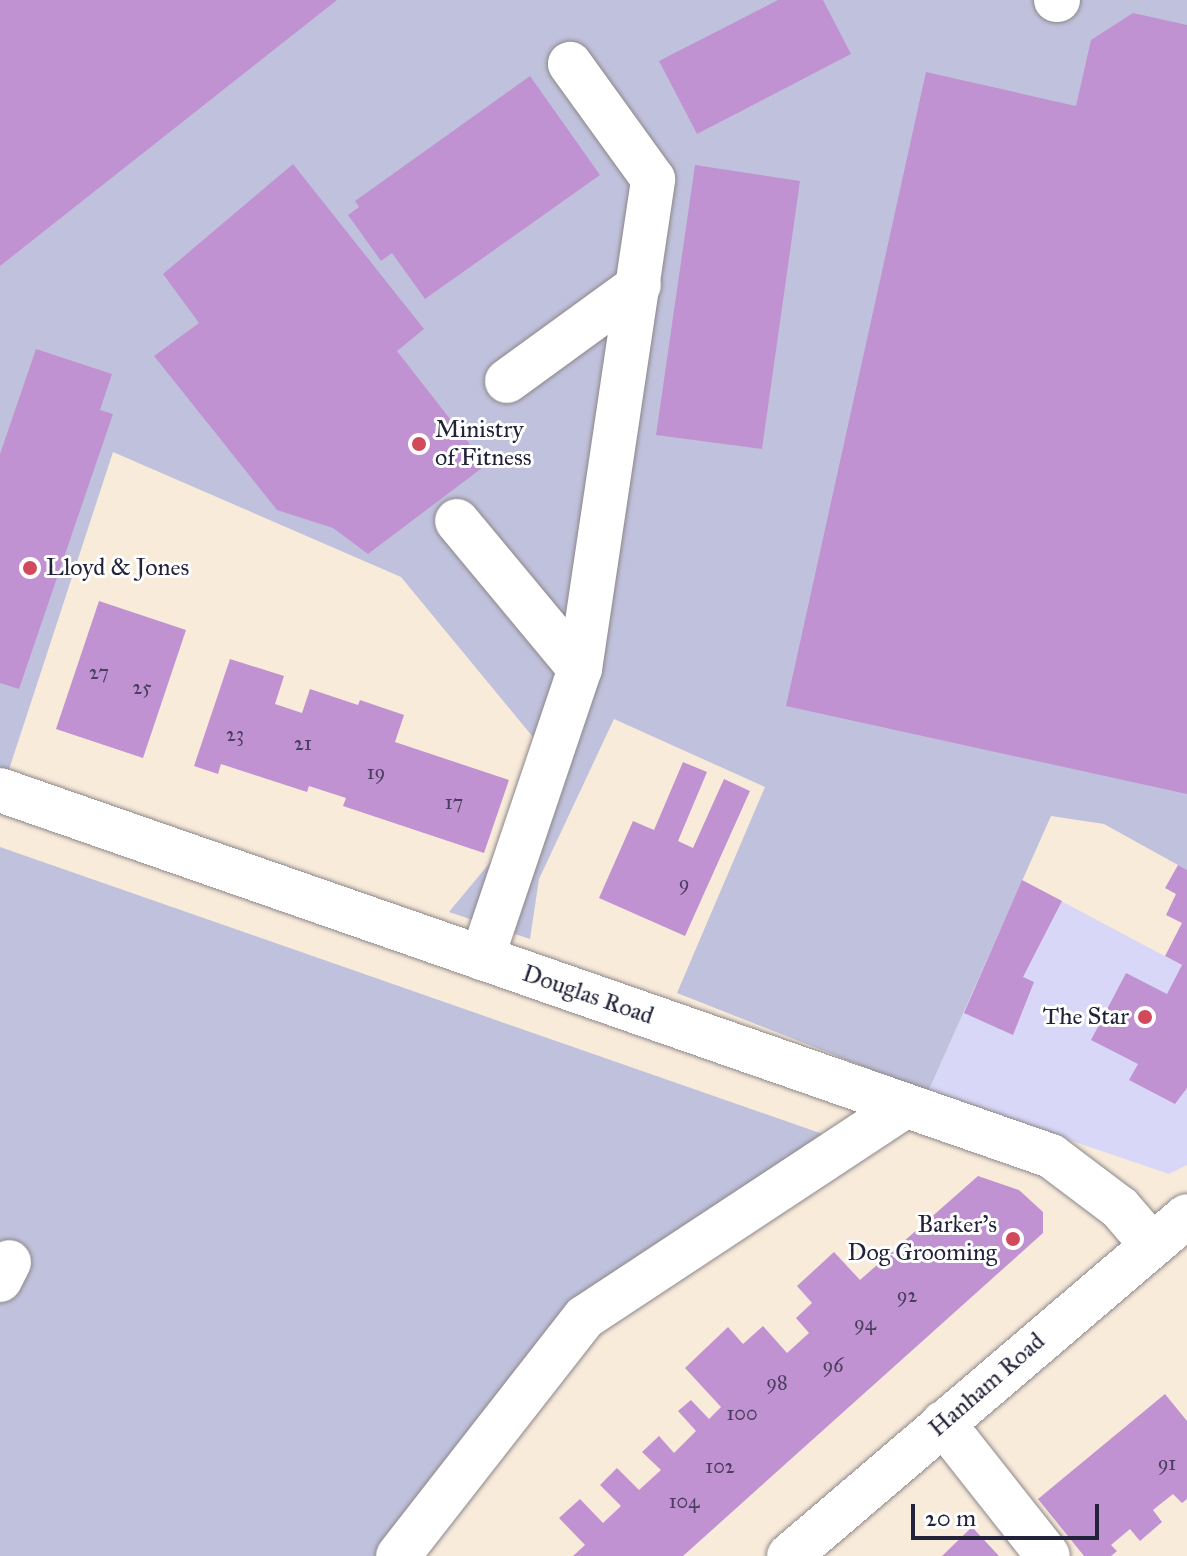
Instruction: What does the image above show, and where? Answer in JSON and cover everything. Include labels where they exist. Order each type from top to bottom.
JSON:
[{"type":"street","points":[[482,958],[580,669],[653,179],[570,64]]},
{"type":"street","points":[[507,381],[639,285]]},
{"type":"street","points":[[457,521],[580,669]]},
{"type":"street","name":"Douglas Road","points":[[0,790],[1051,1156],[1120,1208],[1151,1244]]},
{"type":"street","points":[[398,1556],[585,1317],[905,1106]]},
{"type":"street","name":"Hanham Road","points":[[789,1556],[1187,1216]]},
{"type":"street","points":[[943,1423],[1048,1556]]},
{"type":"shaded area","points":[[0,0],[1187,0],[1187,870],[1104,824],[1051,816],[928,1092],[677,993],[765,787],[614,719],[539,879],[530,939],[449,912],[497,854],[537,742],[401,577],[113,452],[0,797]]},
{"type":"shaded area","points":[[0,847],[860,1147],[596,1327],[407,1556],[0,1556]]},
{"type":"shaded area","points":[[1022,880],[1187,968],[1187,1165],[1169,1174],[928,1092]]},
{"type":"building","points":[[0,0],[337,0],[0,266]]},
{"type":"building","points":[[778,0],[823,0],[851,54],[697,134],[659,61]]},
{"type":"building","points":[[1133,13],[1187,25],[1187,794],[786,706],[926,72],[1076,106],[1091,40]]},
{"type":"building","points":[[530,76],[600,175],[425,299],[392,253],[381,261],[348,215],[359,207],[355,201]]},
{"type":"building","points":[[293,164],[424,329],[397,351],[486,465],[368,554],[333,528],[277,510],[154,356],[199,323],[163,274]]},
{"type":"building","points":[[695,165],[800,181],[762,449],[656,435]]},
{"type":"building","name":"Lloyd & Jones","points":[[36,349],[112,374],[100,410],[113,414],[19,689],[0,683],[0,454]]},
{"type":"building","points":[[99,601],[186,630],[143,758],[56,729]]},
{"type":"building","points":[[230,659],[284,676],[275,704],[302,713],[310,689],[358,705],[360,700],[404,715],[395,742],[509,780],[484,853],[343,806],[346,798],[309,786],[307,792],[221,764],[218,774],[194,766]]},
{"type":"building","points":[[683,762],[707,772],[678,841],[693,848],[724,779],[750,791],[685,936],[599,898],[633,821],[654,830]]},
{"type":"building","name":"The Star","points":[[1178,865],[1187,870],[1187,1088],[1175,1104],[1129,1080],[1138,1064],[1091,1040],[1126,973],[1167,994],[1182,965],[1165,956],[1182,923],[1166,915],[1176,894],[1165,888]]},
{"type":"building","points":[[1022,880],[1062,901],[1023,977],[1034,982],[1013,1035],[964,1013]]},
{"type":"building","points":[[978,1176],[1019,1190],[1043,1212],[1043,1233],[683,1556],[573,1556],[585,1545],[559,1518],[580,1499],[603,1523],[621,1506],[600,1485],[617,1468],[639,1490],[661,1470],[642,1452],[659,1436],[674,1453],[696,1431],[678,1411],[691,1400],[709,1419],[721,1407],[685,1368],[728,1327],[743,1344],[763,1326],[787,1353],[809,1333],[796,1318],[812,1303],[797,1286],[834,1252],[860,1280]]},
{"type":"building","points":[[1165,1394],[1187,1421],[1187,1499],[1182,1503],[1173,1494],[1153,1510],[1162,1522],[1140,1541],[1130,1529],[1111,1545],[1117,1551],[1111,1556],[1084,1556],[1038,1499]]},
{"type":"building","points":[[972,1527],[999,1556],[942,1556]]},
{"type":"place","name":"Ministry of Fitness","points":[[419,444]]},
{"type":"place","name":"Lloyd & Jones","points":[[30,568]]},
{"type":"place","name":"The Star","points":[[1145,1017]]},
{"type":"place","name":"Barker's Dog Grooming","points":[[1013,1239]]}]
